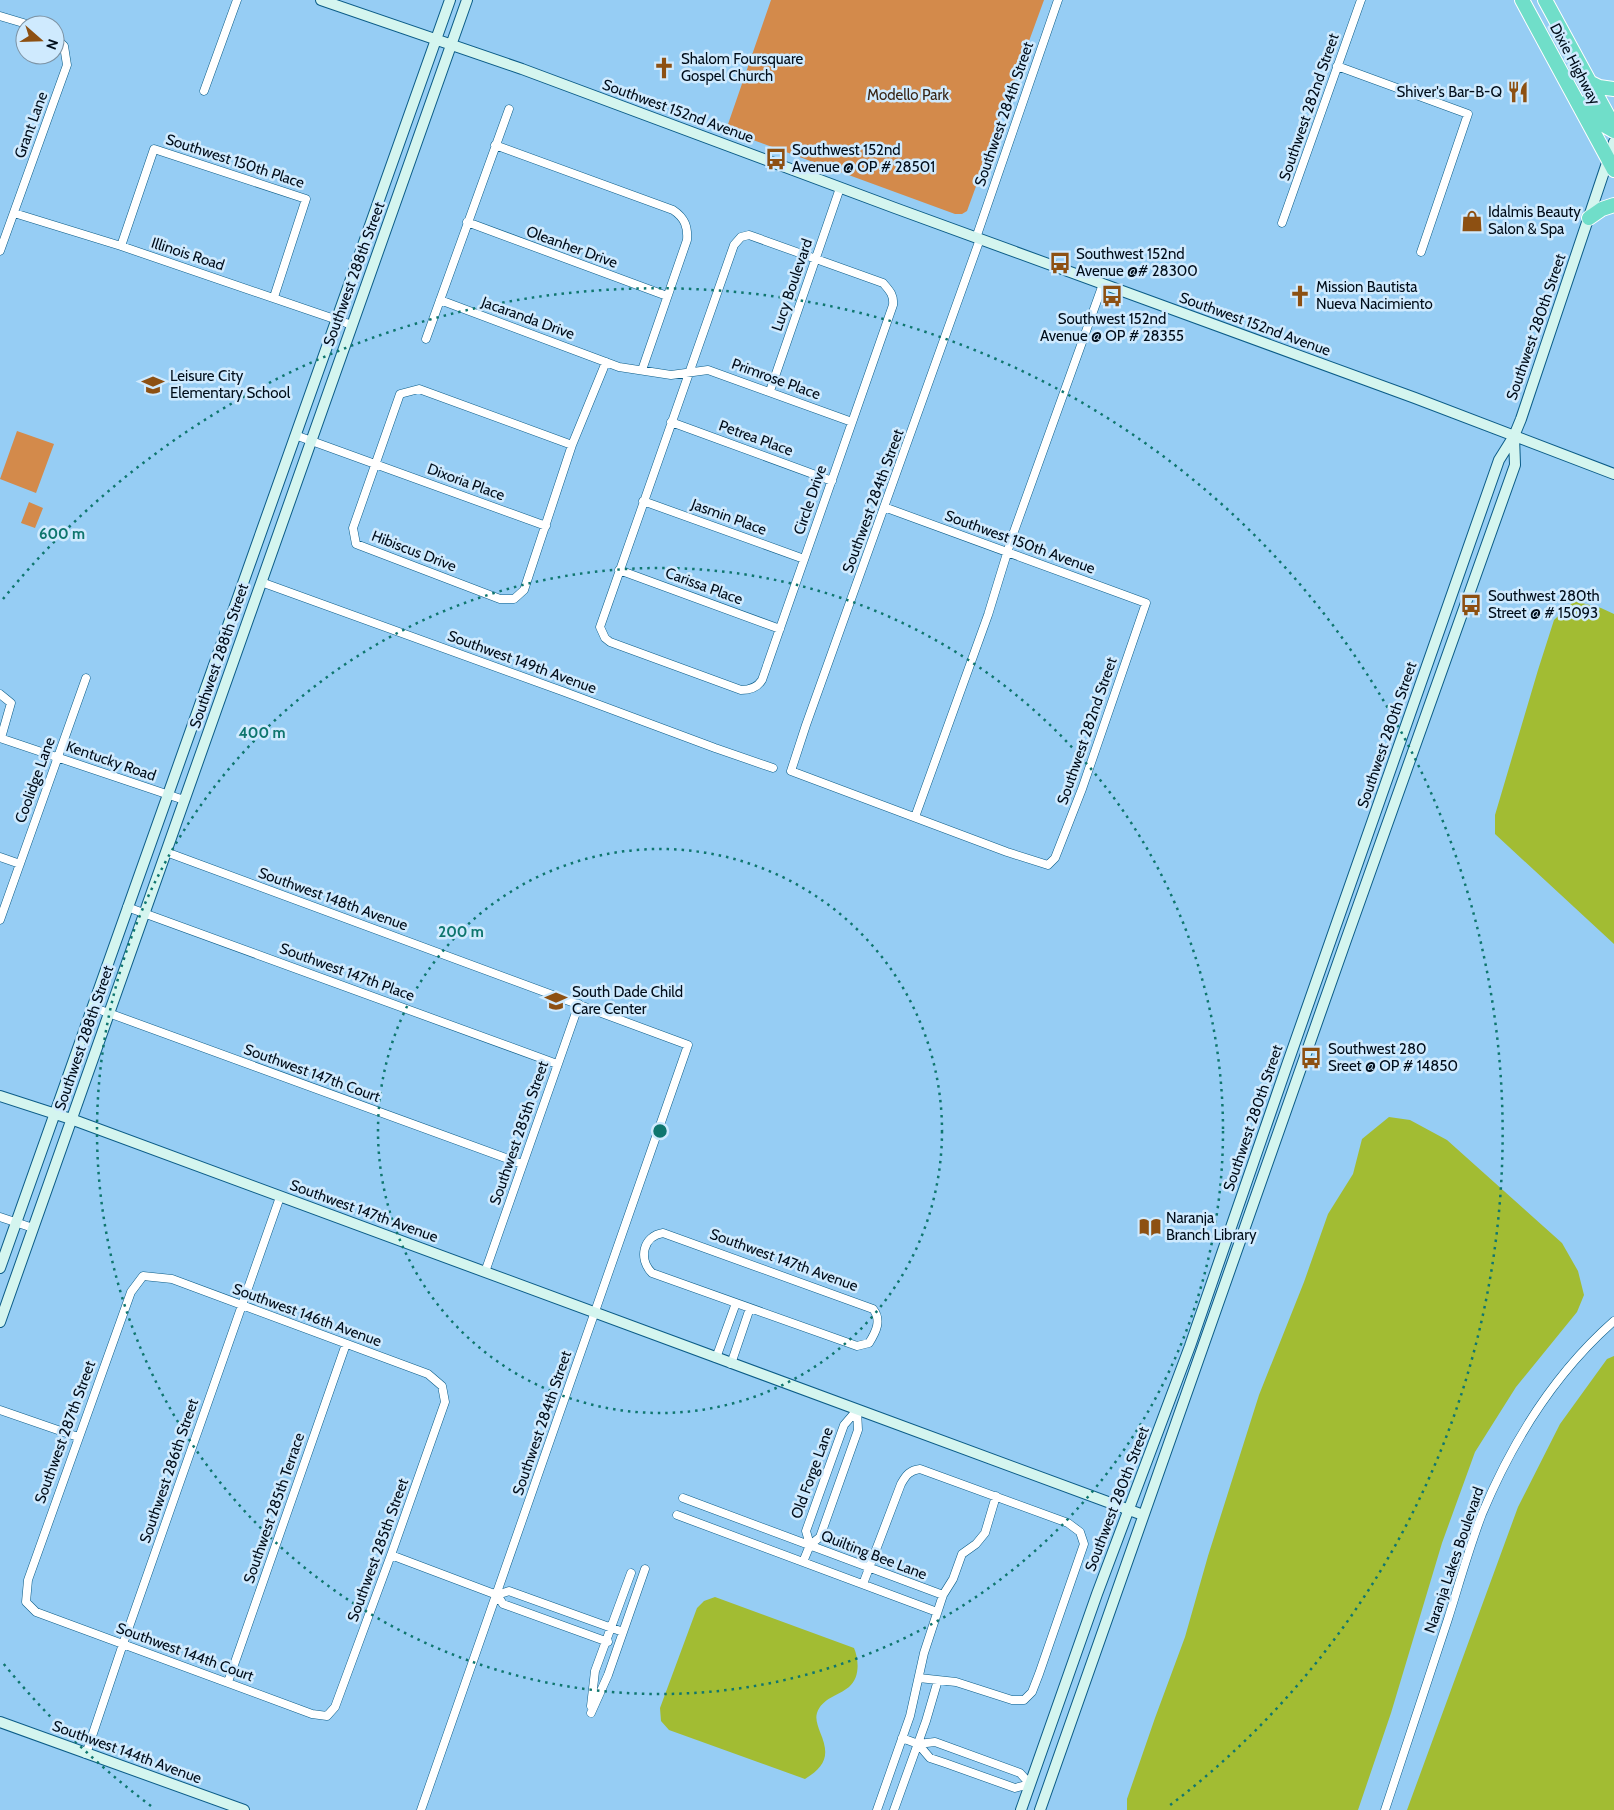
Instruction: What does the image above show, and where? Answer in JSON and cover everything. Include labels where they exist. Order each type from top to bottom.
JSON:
[{"type":"highway","name":"Dixie Highway","points":[[1522,0],[1612,165]]},
{"type":"highway","points":[[1531,0],[1593,113],[1600,122],[1614,129]]},
{"type":"highway","name":"Dixie Highway","points":[[1545,0],[1614,129]]},
{"type":"highway","points":[[1590,82],[1599,87],[1614,89]]},
{"type":"highway","points":[[1589,218],[1602,209],[1614,204]]},
{"type":"street","points":[[204,91],[237,0]]},
{"type":"street","name":"Southwest 152nd Avenue","points":[[320,0],[522,69],[1614,474]]},
{"type":"street","name":"Southwest 288th Street","points":[[0,1268],[450,0]]},
{"type":"street","name":"Southwest 288th Street","points":[[0,1322],[467,0]]},
{"type":"street","name":"Southwest 284th Street","points":[[915,817],[791,771],[978,238],[1058,0]]},
{"type":"street","name":"Southwest 282nd Street","points":[[1282,223],[1361,0]]},
{"type":"street","points":[[0,16],[15,20]]},
{"type":"street","name":"Grant Lane","points":[[0,251],[67,65],[65,52]]},
{"type":"street","points":[[1337,66],[1468,114],[1421,252]]},
{"type":"street","points":[[426,339],[509,109]]},
{"type":"street","name":"Southwest 280th Street","points":[[1021,1810],[1097,1594],[1190,1346],[1258,1147],[1500,460],[1514,436],[1589,218],[1612,165],[1614,142]]},
{"type":"street","points":[[495,145],[673,210],[685,222],[688,230],[687,240],[642,370]]},
{"type":"street","name":"Southwest 150th Place","points":[[121,246],[154,149],[306,199],[274,297]]},
{"type":"street","name":"Lucy Boulevard","points":[[770,392],[840,188]]},
{"type":"street","name":"Illinois Road","points":[[14,213],[121,246],[352,324]]},
{"type":"street","name":"Oleanher Drive","points":[[467,222],[667,296]]},
{"type":"street","name":"Circle Drive","points":[[754,236],[817,258],[884,283],[892,293],[893,305],[762,680],[753,689],[748,690],[740,690],[610,642],[601,633],[600,622],[688,373],[736,241],[741,237],[754,236]]},
{"type":"street","points":[[915,817],[988,615],[1007,552],[1102,284]]},
{"type":"street","name":"Jacaranda Drive","points":[[440,300],[606,362]]},
{"type":"street","points":[[606,362],[619,367],[671,375],[688,373]]},
{"type":"street","name":"Hibiscus Drive","points":[[572,445],[419,390],[400,394],[353,528],[356,544],[500,599],[514,599],[524,590],[572,445],[606,362]]},
{"type":"street","name":"Primrose Place","points":[[688,373],[708,370],[852,422]]},
{"type":"street","name":"Petrea Place","points":[[671,422],[832,481]]},
{"type":"street","name":"Dixoria Place","points":[[295,435],[546,526]]},
{"type":"street","name":"Southwest 280th Street","points":[[1040,1810],[1515,465],[1514,436]]},
{"type":"street","name":"Jasmin Place","points":[[644,500],[804,559]]},
{"type":"street","name":"Southwest 150th Avenue","points":[[884,507],[1146,603]]},
{"type":"street","points":[[1474,533],[1488,538]]},
{"type":"street","name":"Carissa Place","points":[[619,570],[780,629]]},
{"type":"street","name":"Southwest 149th Avenue","points":[[261,582],[774,768]]},
{"type":"street","name":"Southwest 282nd Street","points":[[915,817],[1048,865],[1055,858],[1082,789],[1146,603]]},
{"type":"street","points":[[1446,612],[1461,617]]},
{"type":"street","name":"Coolidge Lane","points":[[0,920],[86,678]]},
{"type":"street","points":[[0,694],[11,703],[0,738]]},
{"type":"street","points":[[1415,701],[1429,706]]},
{"type":"street","name":"Kentucky Road","points":[[0,738],[184,800]]},
{"type":"street","points":[[1364,847],[1378,851]]},
{"type":"street","name":"Southwest 148th Avenue","points":[[166,852],[688,1045]]},
{"type":"street","points":[[0,857],[20,864]]},
{"type":"street","name":"Southwest 147th Place","points":[[127,907],[558,1064]]},
{"type":"street","points":[[1323,962],[1337,966]]},
{"type":"street","name":"Southwest 285th Street","points":[[485,1272],[579,1004]]},
{"type":"street","name":"Southwest 147th Court","points":[[92,1007],[522,1164]]},
{"type":"street","name":"Southwest 284th Street","points":[[421,1810],[688,1045]]},
{"type":"street","points":[[1287,1065],[1301,1068]]},
{"type":"street","name":"Southwest 147th Avenue","points":[[0,1096],[71,1119],[1143,1515]]},
{"type":"street","points":[[1258,1147],[1272,1152]]},
{"type":"street","name":"Southwest 286th Street","points":[[86,1754],[280,1197]]},
{"type":"street","points":[[0,1217],[33,1228]]},
{"type":"street","name":"Southwest 147th Avenue","points":[[656,1234],[668,1234],[873,1309],[878,1323],[869,1343],[864,1346],[857,1346],[750,1308],[652,1273],[646,1267],[643,1257],[650,1239],[656,1234]]},
{"type":"street","name":"Southwest 146th Avenue","points":[[143,1276],[172,1279],[428,1374],[442,1386],[445,1402]]},
{"type":"street","name":"Southwest 287th Street","points":[[26,1602],[28,1580],[78,1437],[131,1292],[143,1276]]},
{"type":"street","points":[[716,1358],[736,1303]]},
{"type":"street","points":[[731,1364],[750,1308]]},
{"type":"street","name":"Naranja Lakes Boulevard","points":[[1385,1810],[1476,1532],[1500,1475],[1529,1423],[1547,1396],[1580,1356],[1614,1321]]},
{"type":"street","name":"Southwest 285th Terrace","points":[[228,1682],[346,1344]]},
{"type":"street","name":"Southwest 285th Street","points":[[335,1707],[445,1402]]},
{"type":"street","points":[[0,1410],[78,1437]]},
{"type":"street","name":"Old Forge Lane","points":[[810,1545],[806,1531],[844,1425],[857,1410]]},
{"type":"street","name":"Old Forge Lane","points":[[803,1562],[810,1545],[820,1537],[858,1430],[857,1410]]},
{"type":"street","points":[[863,1584],[901,1484],[905,1476],[912,1470],[920,1469],[996,1496],[1068,1523],[1080,1532],[1084,1544],[1039,1674],[1032,1692],[1024,1700],[1012,1700],[956,1682],[919,1678]]},
{"type":"street","points":[[877,1810],[910,1716],[924,1652],[943,1595],[953,1579],[962,1554],[976,1544],[985,1533],[996,1496]]},
{"type":"street","name":"Quilting Bee Lane","points":[[683,1498],[943,1595]]},
{"type":"street","name":"Quilting Bee Lane","points":[[677,1514],[937,1612]]},
{"type":"street","points":[[391,1555],[497,1595],[509,1592],[623,1632]]},
{"type":"street","points":[[631,1573],[595,1671],[590,1713],[608,1675],[645,1569]]},
{"type":"street","points":[[1097,1594],[1114,1599]]},
{"type":"street","points":[[497,1595],[503,1604],[618,1646]]},
{"type":"street","name":"Southwest 144th Court","points":[[26,1602],[36,1612],[312,1714],[327,1716],[335,1707]]},
{"type":"street","points":[[894,1810],[918,1744],[938,1680]]},
{"type":"street","name":"Southwest 144th Avenue","points":[[0,1722],[244,1810]]},
{"type":"street","points":[[902,1738],[918,1744],[935,1742],[1020,1773],[1030,1784],[1046,1792]]},
{"type":"street","points":[[918,1744],[930,1758],[1014,1788],[1030,1784]]},
{"type":"green space","name":"Modello Park","points":[[771,0],[1044,0],[967,211],[962,214],[955,214],[726,130]]},
{"type":"green space","points":[[17,431],[54,444],[36,493],[0,479]]},
{"type":"green space","points":[[29,502],[43,508],[35,528],[21,523]]},
{"type":"shaded area","points":[[1574,601],[1601,608],[1614,614],[1614,944],[1495,834],[1495,815],[1554,620]]},
{"type":"shaded area","points":[[1389,1117],[1410,1120],[1447,1140],[1562,1243],[1578,1271],[1584,1295],[1577,1312],[1516,1387],[1475,1452],[1442,1543],[1391,1713],[1358,1810],[1127,1810],[1127,1799],[1185,1637],[1208,1556],[1259,1395],[1304,1282],[1328,1214],[1353,1174],[1362,1139]]},
{"type":"shaded area","points":[[1614,1356],[1614,1810],[1407,1810],[1518,1507],[1560,1424],[1607,1359]]},
{"type":"shaded area","points":[[715,1597],[854,1648],[858,1663],[857,1674],[849,1687],[819,1708],[816,1718],[825,1747],[825,1754],[822,1764],[818,1769],[805,1779],[669,1730],[661,1721],[660,1708],[697,1608],[704,1601]]},
{"type":"place","name":"Shalom Foursquare Gospel Church","points":[[664,68]]},
{"type":"place","name":"Shiver's Bar-B-Q","points":[[1518,92]]},
{"type":"place","name":"Southwest 152nd Avenue @ OP # 28501","points":[[776,159]]},
{"type":"place","name":"Idalmis Beauty Salon & Spa","points":[[1472,221]]},
{"type":"place","name":"Southwest 152nd Avenue @# 28300","points":[[1060,263]]},
{"type":"place","name":"Southwest 152nd Avenue @ OP # 28355","points":[[1112,296]]},
{"type":"place","name":"Mission Bautista Nueva Nacimiento","points":[[1300,296]]},
{"type":"place","name":"Leisure City Elementary School","points":[[153,385]]},
{"type":"place","name":"Southwest 280th Street @ # 15093","points":[[1471,605]]},
{"type":"place","name":"South Dade Child Care Center","points":[[556,1001]]},
{"type":"place","name":"Southwest 280 Sreet @ OP # 14850","points":[[1311,1058]]},
{"type":"place","name":"Naranja Branch Library","points":[[1150,1227]]}]
